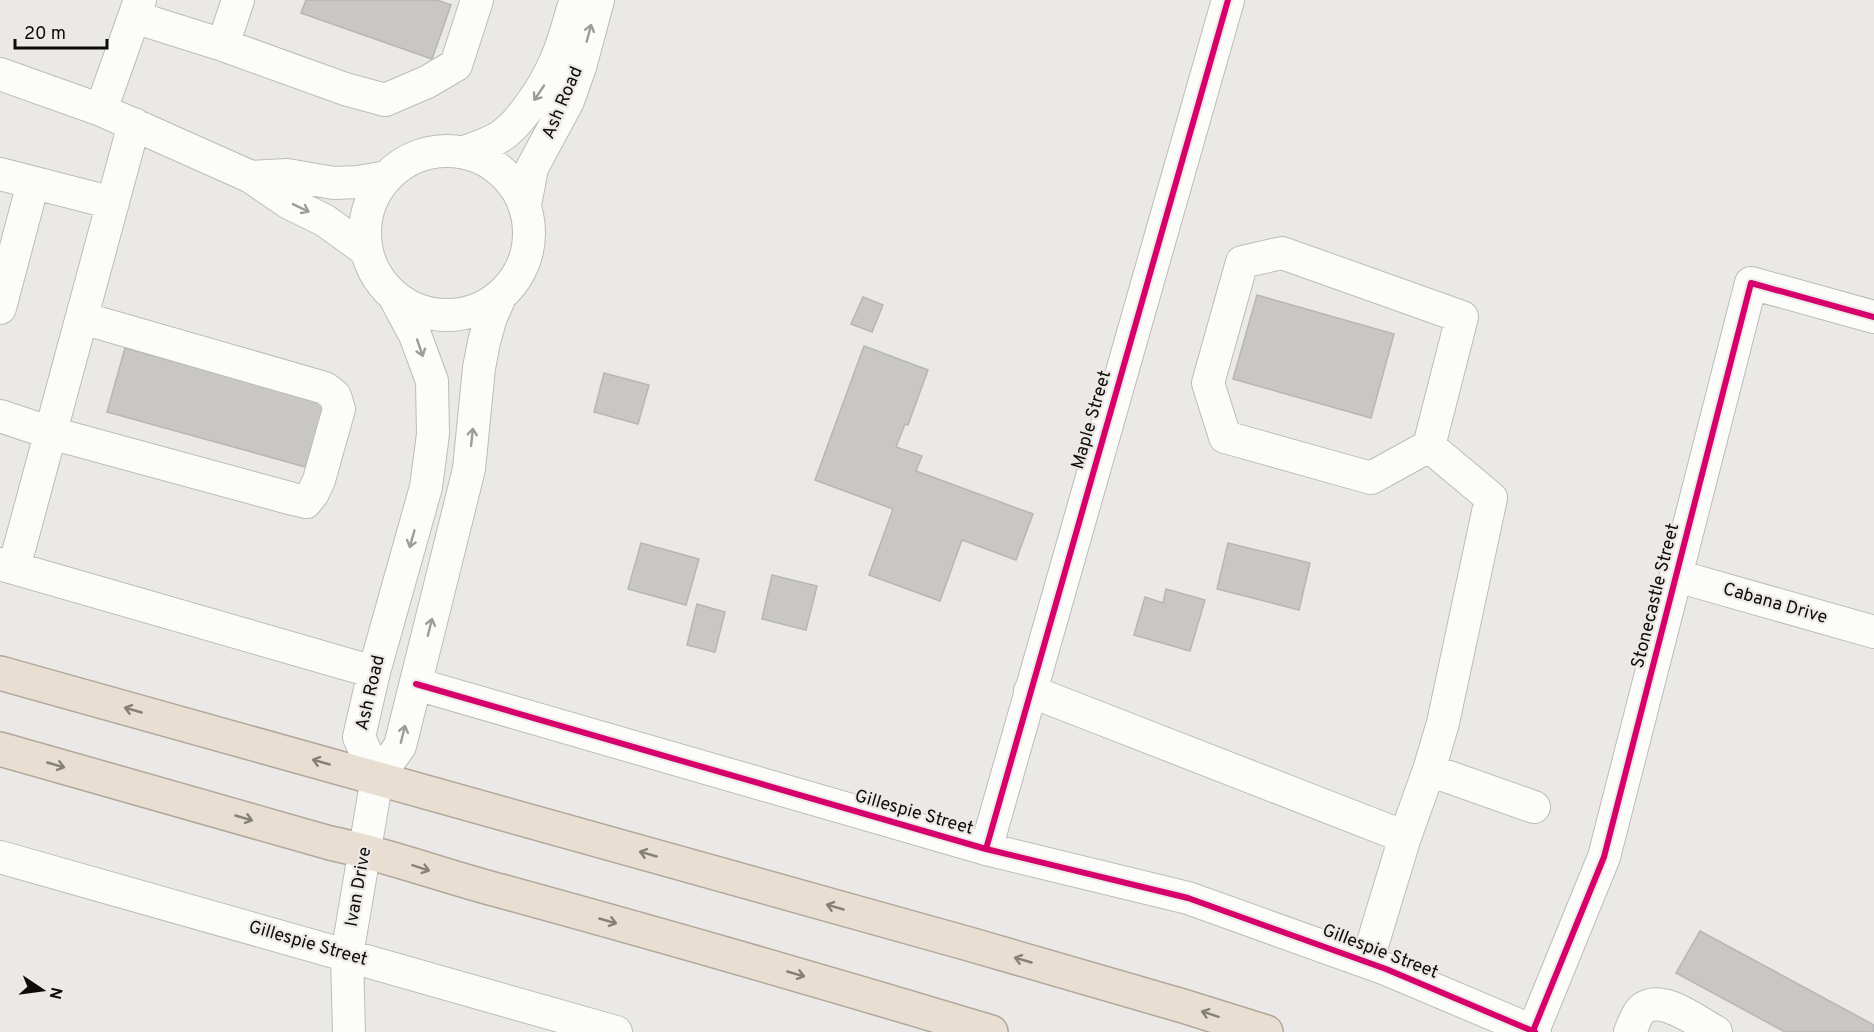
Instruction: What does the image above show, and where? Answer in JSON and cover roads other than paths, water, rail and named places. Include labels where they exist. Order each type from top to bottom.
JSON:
[{"type":"highway","points":[[0,673],[1183,1005],[1266,1032]]},
{"type":"highway","points":[[0,749],[330,843],[365,850],[452,878],[817,980],[991,1032]]},
{"type":"street","points":[[223,45],[238,0]]},
{"type":"street","points":[[101,110],[137,9],[223,45],[345,89],[386,100],[427,82],[456,65],[477,0]]},
{"type":"street","name":"Ash Road","points":[[464,152],[499,138],[519,120],[536,97],[552,72],[564,43],[576,0]]},
{"type":"street","name":"Ash Road","points":[[525,205],[532,168],[568,100],[580,67],[598,0]]},
{"type":"street","name":"Maple Street","points":[[986,849],[1228,0]]},
{"type":"street","points":[[0,74],[101,110],[251,177],[290,203],[341,230],[367,251]]},
{"type":"street","points":[[134,124],[51,433],[7,566],[374,672]]},
{"type":"street","points":[[436,151],[464,152],[490,162],[511,181],[525,205],[530,232],[525,260],[512,285],[492,302],[468,313],[441,316],[416,310],[394,296],[376,276],[367,251],[366,225],[372,199],[387,177],[410,160],[436,151]]},
{"type":"street","points":[[0,174],[113,203]]},
{"type":"street","points":[[251,177],[287,175],[333,183],[387,177]]},
{"type":"street","points":[[0,308],[11,216],[33,183]]},
{"type":"street","points":[[1282,253],[1462,317],[1429,446],[1371,478],[1225,437],[1208,383],[1242,262],[1282,253]]},
{"type":"street","name":"Stonecastle Street","points":[[1534,1032],[1604,857],[1751,283],[1874,317]]},
{"type":"street","points":[[378,778],[400,746],[416,684],[469,468],[479,368],[484,342],[491,317],[501,295]]},
{"type":"street","name":"Ash Road","points":[[378,778],[359,737],[374,672],[426,487],[434,434],[432,381],[415,335],[394,296]]},
{"type":"street","points":[[0,416],[51,433],[306,502],[314,493],[339,409],[335,396],[325,388],[82,318]]},
{"type":"street","points":[[1367,962],[1443,723],[1491,498],[1429,446]]},
{"type":"street","name":"Cabana Drive","points":[[1677,576],[1874,632]]},
{"type":"street","name":"Gillespie Street","points":[[416,684],[986,849],[1188,898],[1367,962],[1534,1032]]},
{"type":"street","points":[[1030,691],[1405,837]]},
{"type":"street","points":[[1429,770],[1534,807]]},
{"type":"street","name":"Ivan Drive","points":[[349,1032],[347,955],[378,778]]},
{"type":"street","name":"Gillespie Street","points":[[0,857],[616,1032]]},
{"type":"street","points":[[1630,1032],[1641,1011],[1653,1004],[1666,1004],[1716,1032]]}]
